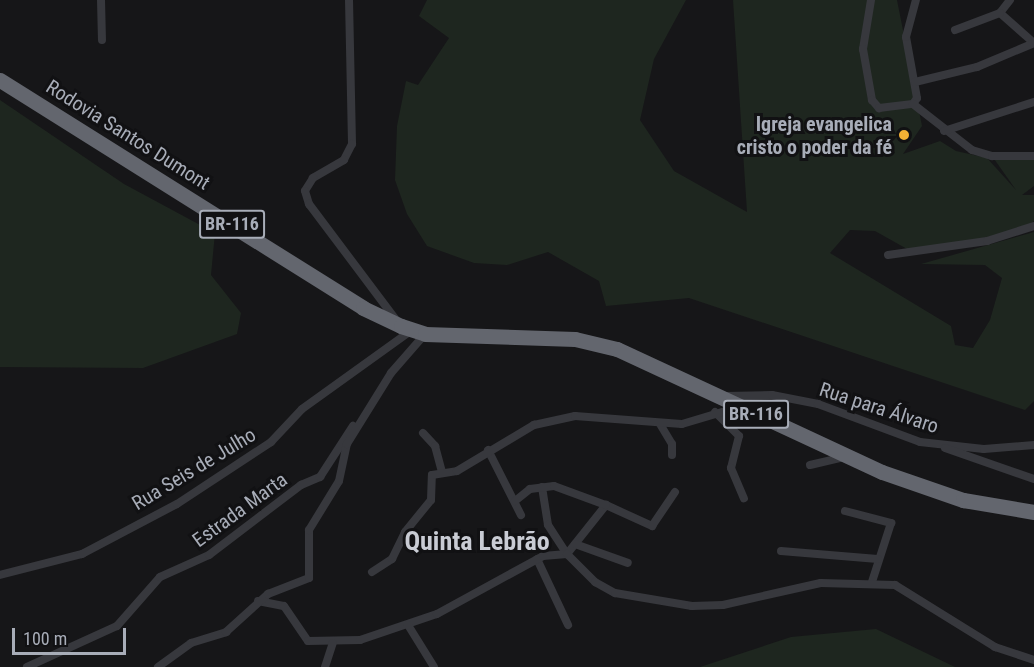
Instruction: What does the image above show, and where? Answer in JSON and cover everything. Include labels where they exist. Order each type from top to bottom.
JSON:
[{"type":"highway","name":"Rodovia Santos Dumont","points":[[0,80],[363,308],[413,330],[591,342],[617,349],[715,404],[740,407],[847,456],[963,500],[1034,512]]},
{"type":"street","points":[[102,0],[102,40]]},
{"type":"street","points":[[158,667],[167,665],[191,643],[226,632],[258,601],[309,578],[309,530],[339,481],[347,444],[391,373],[413,330],[309,204],[305,190],[314,178],[344,159],[352,144],[349,0]]},
{"type":"street","points":[[871,0],[863,49],[874,105],[913,104],[944,131],[992,156],[1034,156]]},
{"type":"street","points":[[913,104],[915,82],[906,26],[916,0]]},
{"type":"street","points":[[955,30],[1000,13],[1010,0]]},
{"type":"street","points":[[915,82],[977,67],[1034,43],[1000,13]]},
{"type":"street","points":[[944,131],[1034,102]]},
{"type":"street","points":[[888,255],[987,241],[1034,226]]},
{"type":"street","name":"Rua Seis de Julho","points":[[0,575],[96,549],[140,520],[177,504],[271,442],[302,409],[413,330]]},
{"type":"street","name":"Rua para Álvaro","points":[[441,472],[457,471],[488,450],[562,416],[682,424],[715,404],[772,395],[818,404],[937,444],[984,449],[1034,445]]},
{"type":"street","points":[[715,404],[739,436],[731,468],[744,498]]},
{"type":"street","name":"Estrada Marta","points":[[27,667],[117,626],[160,577],[209,555],[302,485],[320,477],[342,439],[364,415]]},
{"type":"street","points":[[660,424],[672,455]]},
{"type":"street","points":[[372,572],[396,555],[405,532],[431,500],[432,475],[441,472],[435,446],[423,433]]},
{"type":"street","points":[[937,444],[1034,479]]},
{"type":"street","points":[[488,450],[521,515]]},
{"type":"street","points":[[810,465],[847,456]]},
{"type":"street","points":[[515,501],[530,489],[554,486],[606,505],[652,526],[675,492]]},
{"type":"street","points":[[542,487],[548,525],[567,554],[595,582],[615,593],[692,606],[723,605],[794,587],[872,582],[895,585],[995,647],[1034,660]]},
{"type":"street","points":[[258,601],[284,606],[308,641],[333,643],[408,625],[457,605],[537,559],[567,554],[606,505]]},
{"type":"street","points":[[845,510],[890,521],[872,582]]},
{"type":"street","points":[[575,544],[628,563]]},
{"type":"street","points":[[781,551],[878,559]]},
{"type":"street","points":[[537,559],[568,626]]},
{"type":"street","points":[[408,625],[429,663],[434,667]]},
{"type":"street","points":[[325,667],[333,643]]},
{"type":"shaded area","points":[[427,0],[686,0],[654,59],[640,120],[674,171],[747,212],[733,0],[897,0],[922,126],[903,154],[940,141],[956,151],[987,158],[1016,190],[992,156],[1034,154],[1034,186],[1022,195],[1034,195],[1034,221],[1026,228],[916,254],[875,231],[850,230],[830,253],[951,326],[955,345],[973,348],[990,320],[1002,278],[985,265],[921,264],[1034,232],[1034,401],[1025,410],[689,298],[606,306],[599,281],[548,252],[507,265],[474,263],[427,246],[407,214],[395,180],[397,126],[406,81],[418,85],[449,38],[419,16]]},
{"type":"shaded area","points":[[0,100],[124,184],[215,233],[211,275],[241,313],[237,334],[143,368],[0,367]]},
{"type":"shaded area","points":[[876,629],[955,667],[700,667],[791,637]]},
{"type":"place","name":"Igreja evangelica cristo o poder da fé","points":[[904,135]]},
{"type":"district","name":"Quinta Lebrão","points":[[477,542]]}]
